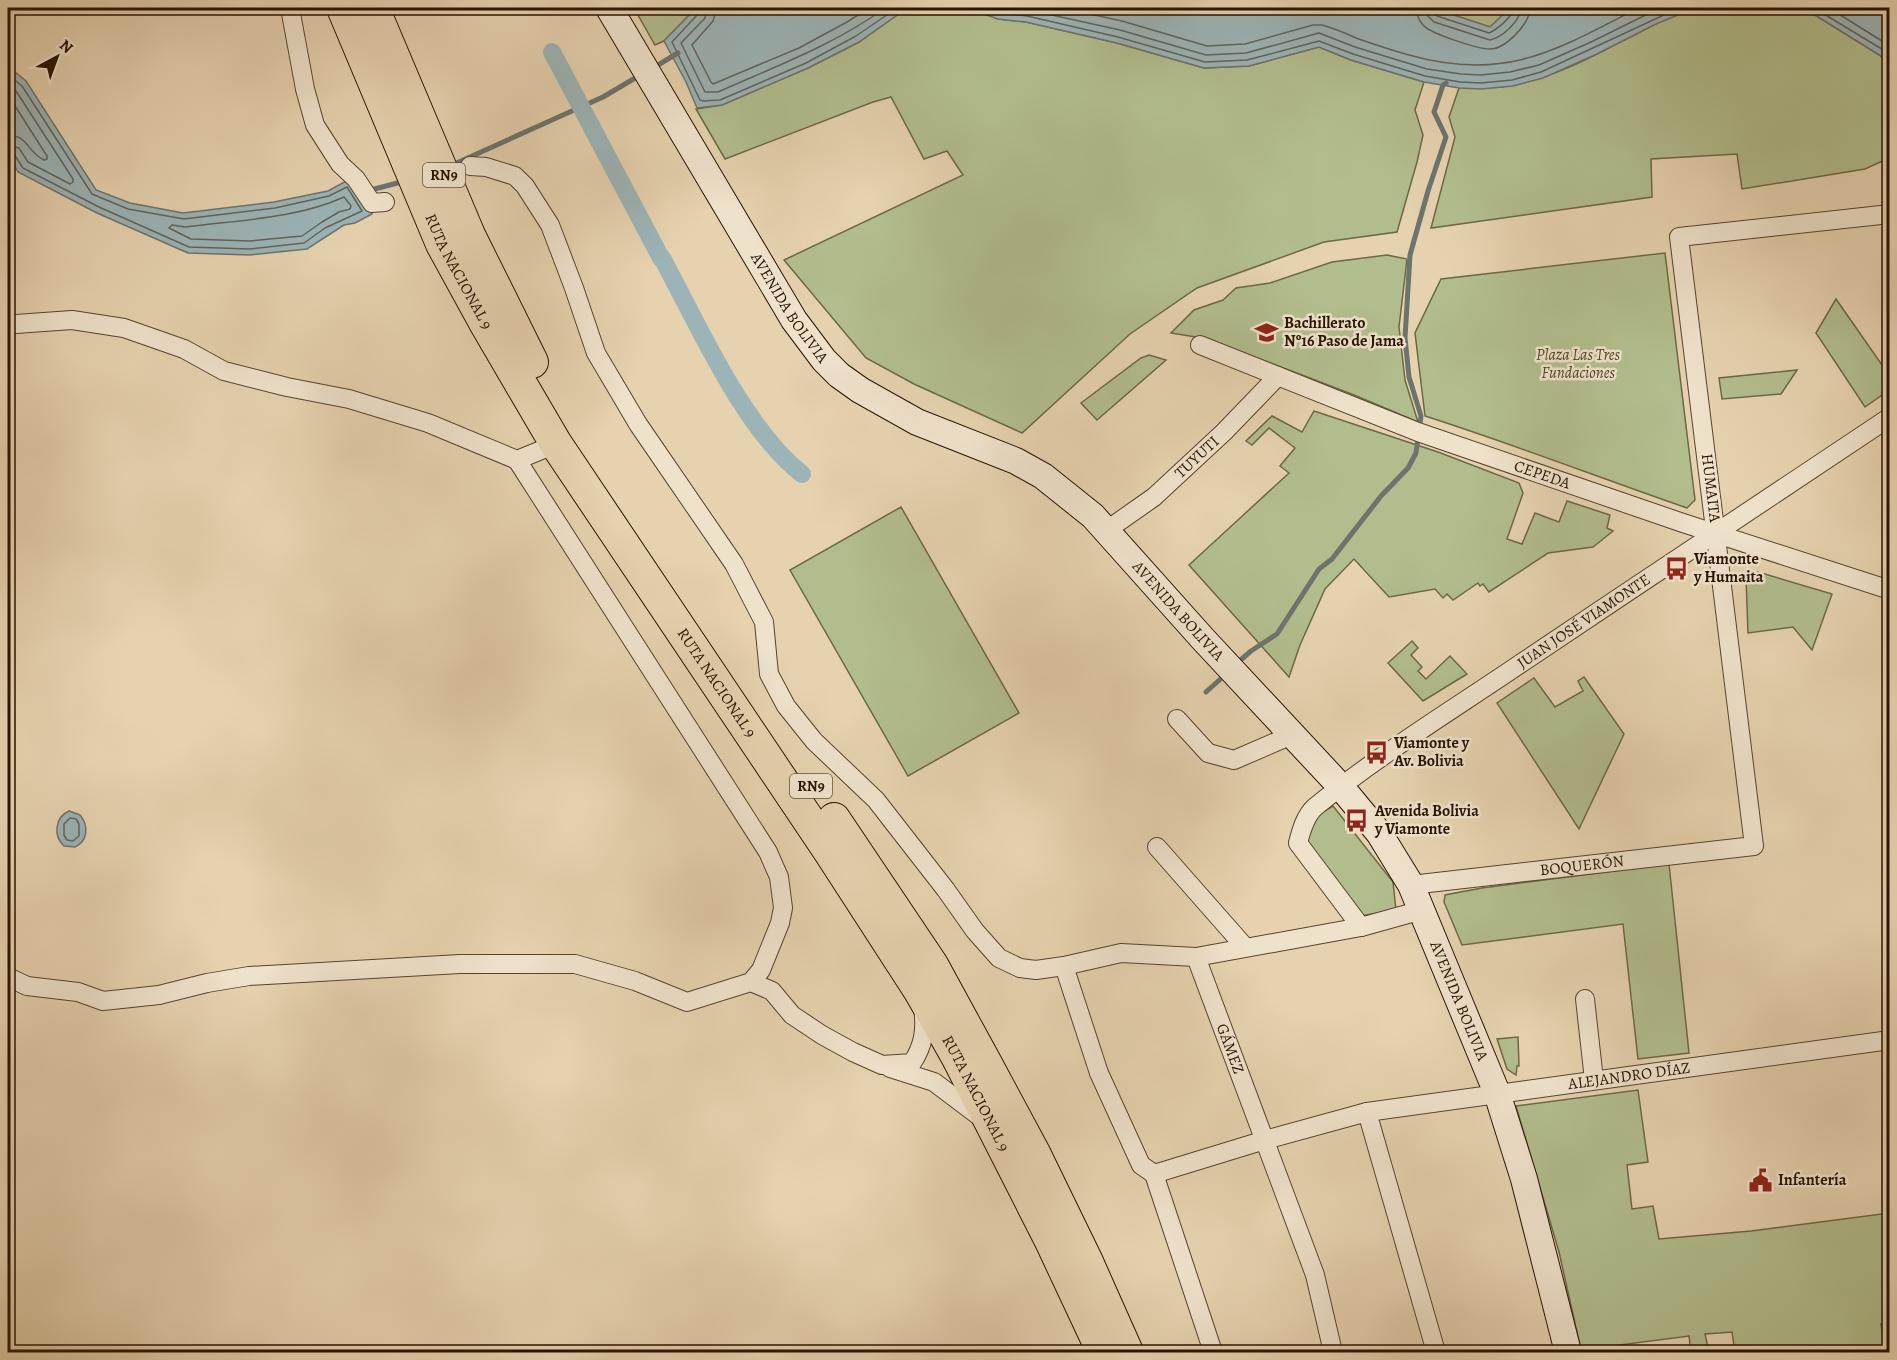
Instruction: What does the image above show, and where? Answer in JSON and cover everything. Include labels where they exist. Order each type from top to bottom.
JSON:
[{"type":"highway","name":"RUTA NACIONAL 9","points":[[343,8],[405,119],[456,239],[556,444],[830,852],[920,991],[957,1056],[1051,1241],[1102,1353]]},
{"type":"highway","name":"RUTA NACIONAL 9","points":[[373,8],[405,119]]},
{"type":"highway","name":"RUTA NACIONAL 9","points":[[456,239],[524,348],[594,468],[665,579],[835,820],[932,965],[1034,1153],[1087,1262],[1127,1353]]},
{"type":"street","points":[[290,8],[305,89],[315,125],[340,164],[356,179],[372,203],[385,202]]},
{"type":"street","name":"AVENIDA BOLIVIA","points":[[609,8],[794,320],[814,348],[839,375],[860,390],[917,422],[1016,461],[1043,476],[1071,497],[1107,530],[1203,639],[1341,787],[1379,833],[1411,885],[1497,1094],[1524,1179],[1568,1353]]},
{"type":"street","points":[[470,166],[486,167],[515,176],[525,186],[550,225],[596,353],[638,424],[734,564],[764,622],[769,674],[786,706],[814,741],[876,800],[975,931],[999,958],[1020,968],[1036,970],[1064,966],[1121,952],[1196,957],[1361,927],[1422,910]]},
{"type":"street","name":"HUMAITA","points":[[1754,846],[1679,237],[1890,214]]},
{"type":"street","points":[[8,323],[72,320],[124,328],[184,349],[224,371],[287,387],[349,399],[428,423],[517,460],[768,852],[779,877],[783,908],[771,947],[761,970],[751,982],[687,1002],[635,981],[575,964],[460,964],[249,976],[159,995],[103,1001],[78,992],[27,986],[8,977]]},
{"type":"street","name":"CEPEDA","points":[[1200,345],[1418,432],[1890,590]]},
{"type":"street","name":"TUYUTI","points":[[1107,530],[1155,497],[1224,432],[1278,376]]},
{"type":"street","name":"JUAN JOSÉ VIAMONTE","points":[[1361,927],[1298,843],[1303,824],[1314,808],[1443,716],[1890,417]]},
{"type":"street","points":[[517,460],[556,444]]},
{"type":"street","points":[[1178,719],[1208,753],[1234,760],[1292,735]]},
{"type":"street","name":"BOQUERÓN","points":[[1411,885],[1754,846]]},
{"type":"street","points":[[1157,847],[1245,947]]},
{"type":"street","name":"GÁMEZ","points":[[1196,957],[1315,1275],[1334,1353]]},
{"type":"street","points":[[1064,966],[1099,1073],[1142,1165],[1154,1174],[1213,1353]]},
{"type":"street","points":[[751,982],[772,992],[792,1015],[822,1035],[882,1065],[934,1082],[992,1126]]},
{"type":"street","points":[[882,1065],[912,1063],[921,1049],[925,1024],[920,991]]},
{"type":"street","points":[[1585,999],[1594,1080]]},
{"type":"street","name":"ALEJANDRO DÍAZ","points":[[1154,1174],[1367,1112],[1890,1040]]},
{"type":"street","points":[[1367,1112],[1436,1353]]},
{"type":"green space","points":[[634,8],[696,8],[664,41],[655,45]]},
{"type":"green space","points":[[907,8],[968,8],[998,19],[1026,22],[1117,43],[1204,68],[1249,66],[1319,47],[1351,60],[1424,82],[1415,110],[1423,135],[1397,232],[1324,242],[1197,288],[1130,334],[1022,433],[914,384],[866,358],[784,260],[963,175],[947,151],[924,159],[891,97],[725,159],[696,109],[722,105],[808,68],[859,42]]},
{"type":"green space","points":[[1432,8],[1510,8],[1490,27]]},
{"type":"green space","points":[[1695,8],[1799,8],[1815,15],[1889,61],[1889,158],[1865,169],[1742,189],[1737,154],[1651,159],[1652,197],[1431,228],[1455,137],[1449,117],[1459,88],[1507,86],[1550,75],[1653,25]]},
{"type":"green space","name":"Plaza Las Tres Fundaciones","points":[[1665,253],[1695,500],[1687,508],[1425,416],[1415,333],[1441,279]]},
{"type":"green space","points":[[1387,255],[1407,259],[1399,327],[1405,380],[1418,422],[1208,339],[1171,333],[1194,310],[1223,300],[1236,288],[1270,283],[1332,262]]},
{"type":"green space","points":[[1836,299],[1889,375],[1889,390],[1865,407],[1816,333]]},
{"type":"green space","points":[[1149,355],[1166,360],[1097,420],[1081,403],[1141,358]]},
{"type":"green space","points":[[1797,370],[1781,394],[1722,399],[1719,378]]},
{"type":"green space","points":[[1314,411],[1438,452],[1519,483],[1523,493],[1507,539],[1522,544],[1535,513],[1559,522],[1567,501],[1610,515],[1607,528],[1613,531],[1593,547],[1548,553],[1489,592],[1483,584],[1480,586],[1478,583],[1453,600],[1447,594],[1443,598],[1435,589],[1389,597],[1354,559],[1325,589],[1300,645],[1289,677],[1189,565],[1289,473],[1280,466],[1295,448],[1269,428],[1252,445],[1246,441],[1272,416],[1302,432]]},
{"type":"green space","points":[[901,507],[1019,713],[908,776],[790,570]]},
{"type":"green space","points":[[1758,572],[1832,594],[1812,650],[1793,627],[1748,633],[1746,577]]},
{"type":"green space","points":[[1412,641],[1418,648],[1411,655],[1422,667],[1418,671],[1426,679],[1450,656],[1467,674],[1423,701],[1388,663]]},
{"type":"green space","points":[[1584,677],[1624,734],[1579,829],[1497,703],[1534,678],[1555,707],[1583,691],[1578,681]]},
{"type":"green space","points":[[1333,806],[1393,882],[1396,910],[1360,916],[1306,844],[1314,817]]},
{"type":"green space","points":[[1669,864],[1689,1053],[1638,1059],[1623,924],[1462,945],[1444,902],[1445,895],[1482,888]]},
{"type":"green space","points":[[1518,1037],[1519,1066],[1517,1066],[1516,1075],[1507,1069],[1497,1039]]},
{"type":"green space","points":[[1638,1090],[1648,1162],[1627,1165],[1632,1209],[1653,1206],[1659,1239],[1751,1231],[1889,1213],[1889,1323],[1881,1324],[1885,1352],[1735,1352],[1732,1332],[1705,1334],[1708,1348],[1701,1352],[1691,1352],[1689,1336],[1581,1350],[1559,1252],[1516,1106]]},
{"type":"water","points":[[696,8],[907,8],[859,42],[808,68],[722,105],[697,108],[664,41]]},
{"type":"water","points":[[968,8],[1432,8],[1490,27],[1510,8],[1695,8],[1543,78],[1513,86],[1481,89],[1424,82],[1351,60],[1319,47],[1249,66],[1204,68],[1117,43],[1026,22],[998,19]]},
{"type":"water","points":[[1799,8],[1879,8],[1889,18],[1889,61],[1815,15]]},
{"type":"water","points":[[8,66],[26,81],[96,190],[130,203],[183,213],[274,202],[328,191],[350,179],[372,214],[355,223],[344,225],[307,249],[250,255],[188,253],[97,213],[18,172],[8,154]]},
{"type":"water","points":[[69,811],[80,815],[86,828],[83,841],[75,847],[64,846],[57,832],[58,822]]},
{"type":"waterway","points":[[552,52],[661,258]]},
{"type":"waterway","points":[[653,68],[678,53]]},
{"type":"waterway","points":[[450,166],[603,97],[642,74]]},
{"type":"waterway","points":[[1236,664],[1277,634],[1319,569],[1332,559],[1381,496],[1408,468],[1416,453],[1421,416],[1409,377],[1405,338],[1410,255],[1446,137],[1434,112],[1443,85],[1446,83]]},
{"type":"waterway","points":[[367,191],[405,181]]},
{"type":"waterway","points":[[662,258],[723,374],[741,403],[760,430],[802,474]]},
{"type":"waterway","points":[[1206,692],[1225,675]]},
{"type":"place","name":"Bachillerato Nº16 Paso de Jama","points":[[1266,332]]},
{"type":"place","name":"Viamonte y Humaita","points":[[1676,568]]},
{"type":"place","name":"Viamonte y Av. Bolivia","points":[[1376,752]]},
{"type":"place","name":"Avenida Bolivia y Viamonte","points":[[1357,820]]},
{"type":"place","name":"Infantería","points":[[1760,1180]]}]
